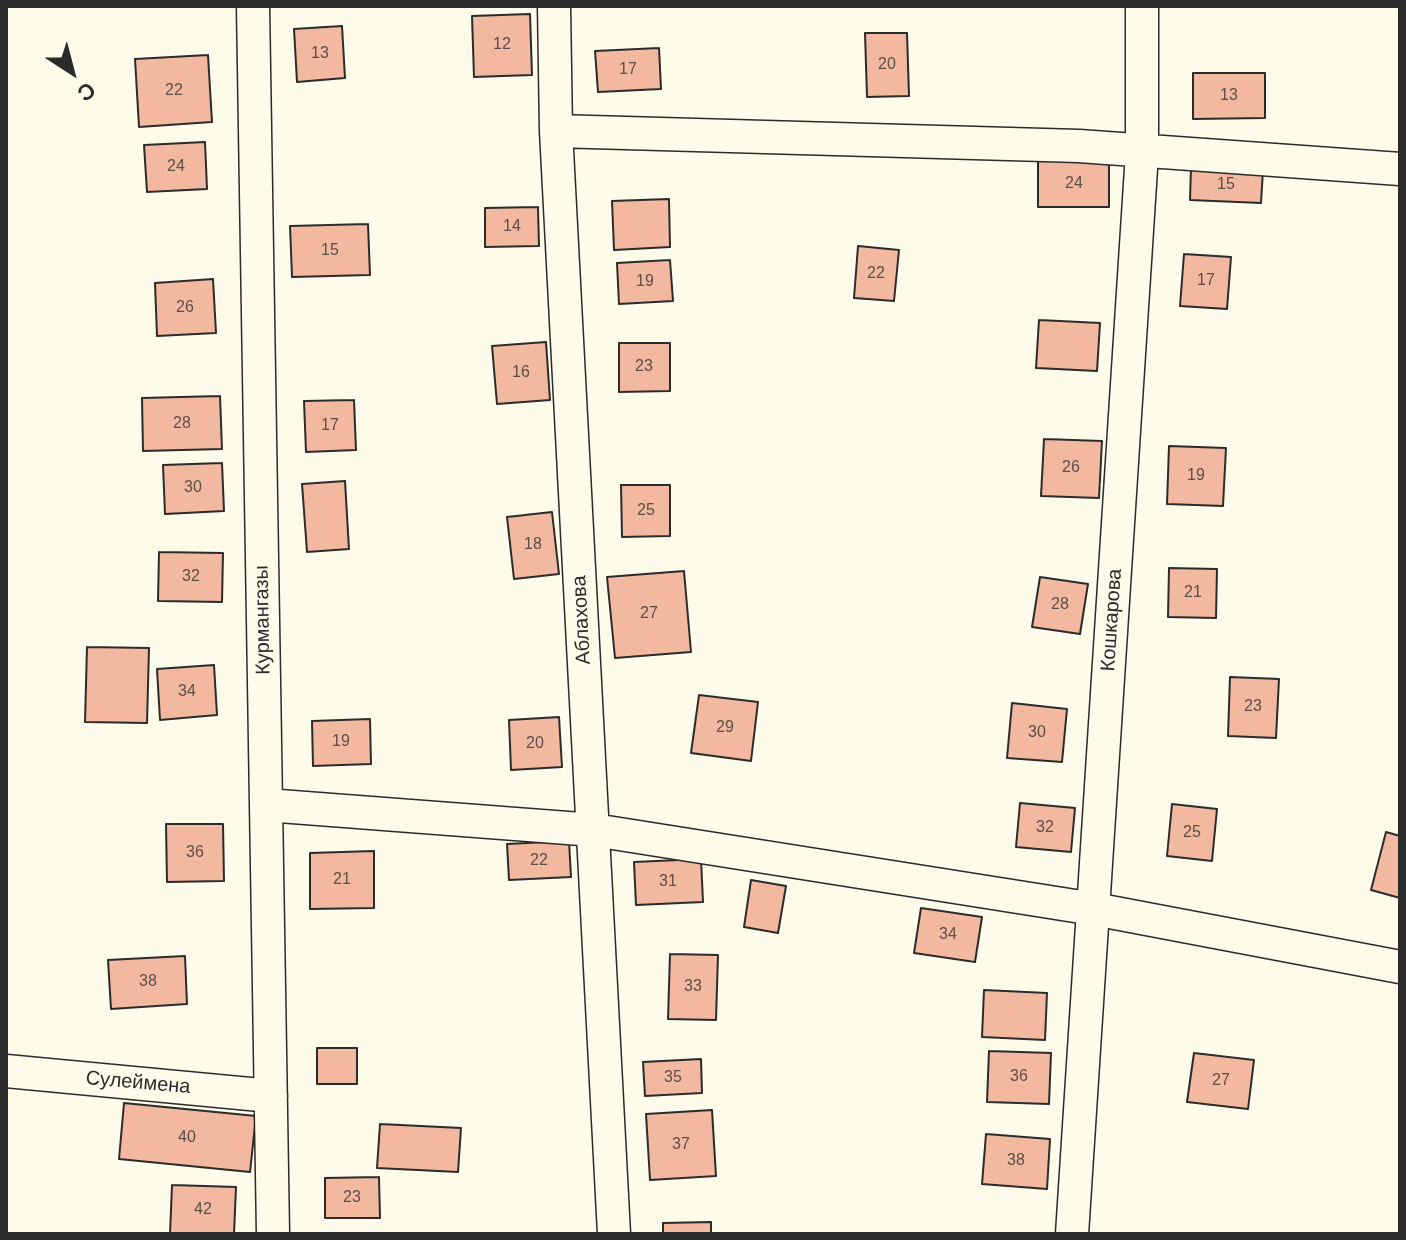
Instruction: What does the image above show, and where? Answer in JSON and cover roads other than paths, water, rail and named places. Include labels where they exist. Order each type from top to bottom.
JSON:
[{"type":"street","name":"Курмангазы","points":[[253,6],[273,1234]]},
{"type":"street","name":"Аблахова","points":[[554,6],[556,131],[614,1234]]},
{"type":"street","name":"Кошкарова","points":[[1072,1234],[1142,153],[1142,6]]},
{"type":"street","points":[[556,131],[1079,146],[1142,153],[1400,169]]},
{"type":"street","points":[[266,805],[594,830],[1094,909],[1400,967]]},
{"type":"street","name":"Сулеймена","points":[[6,1071],[271,1096]]}]
